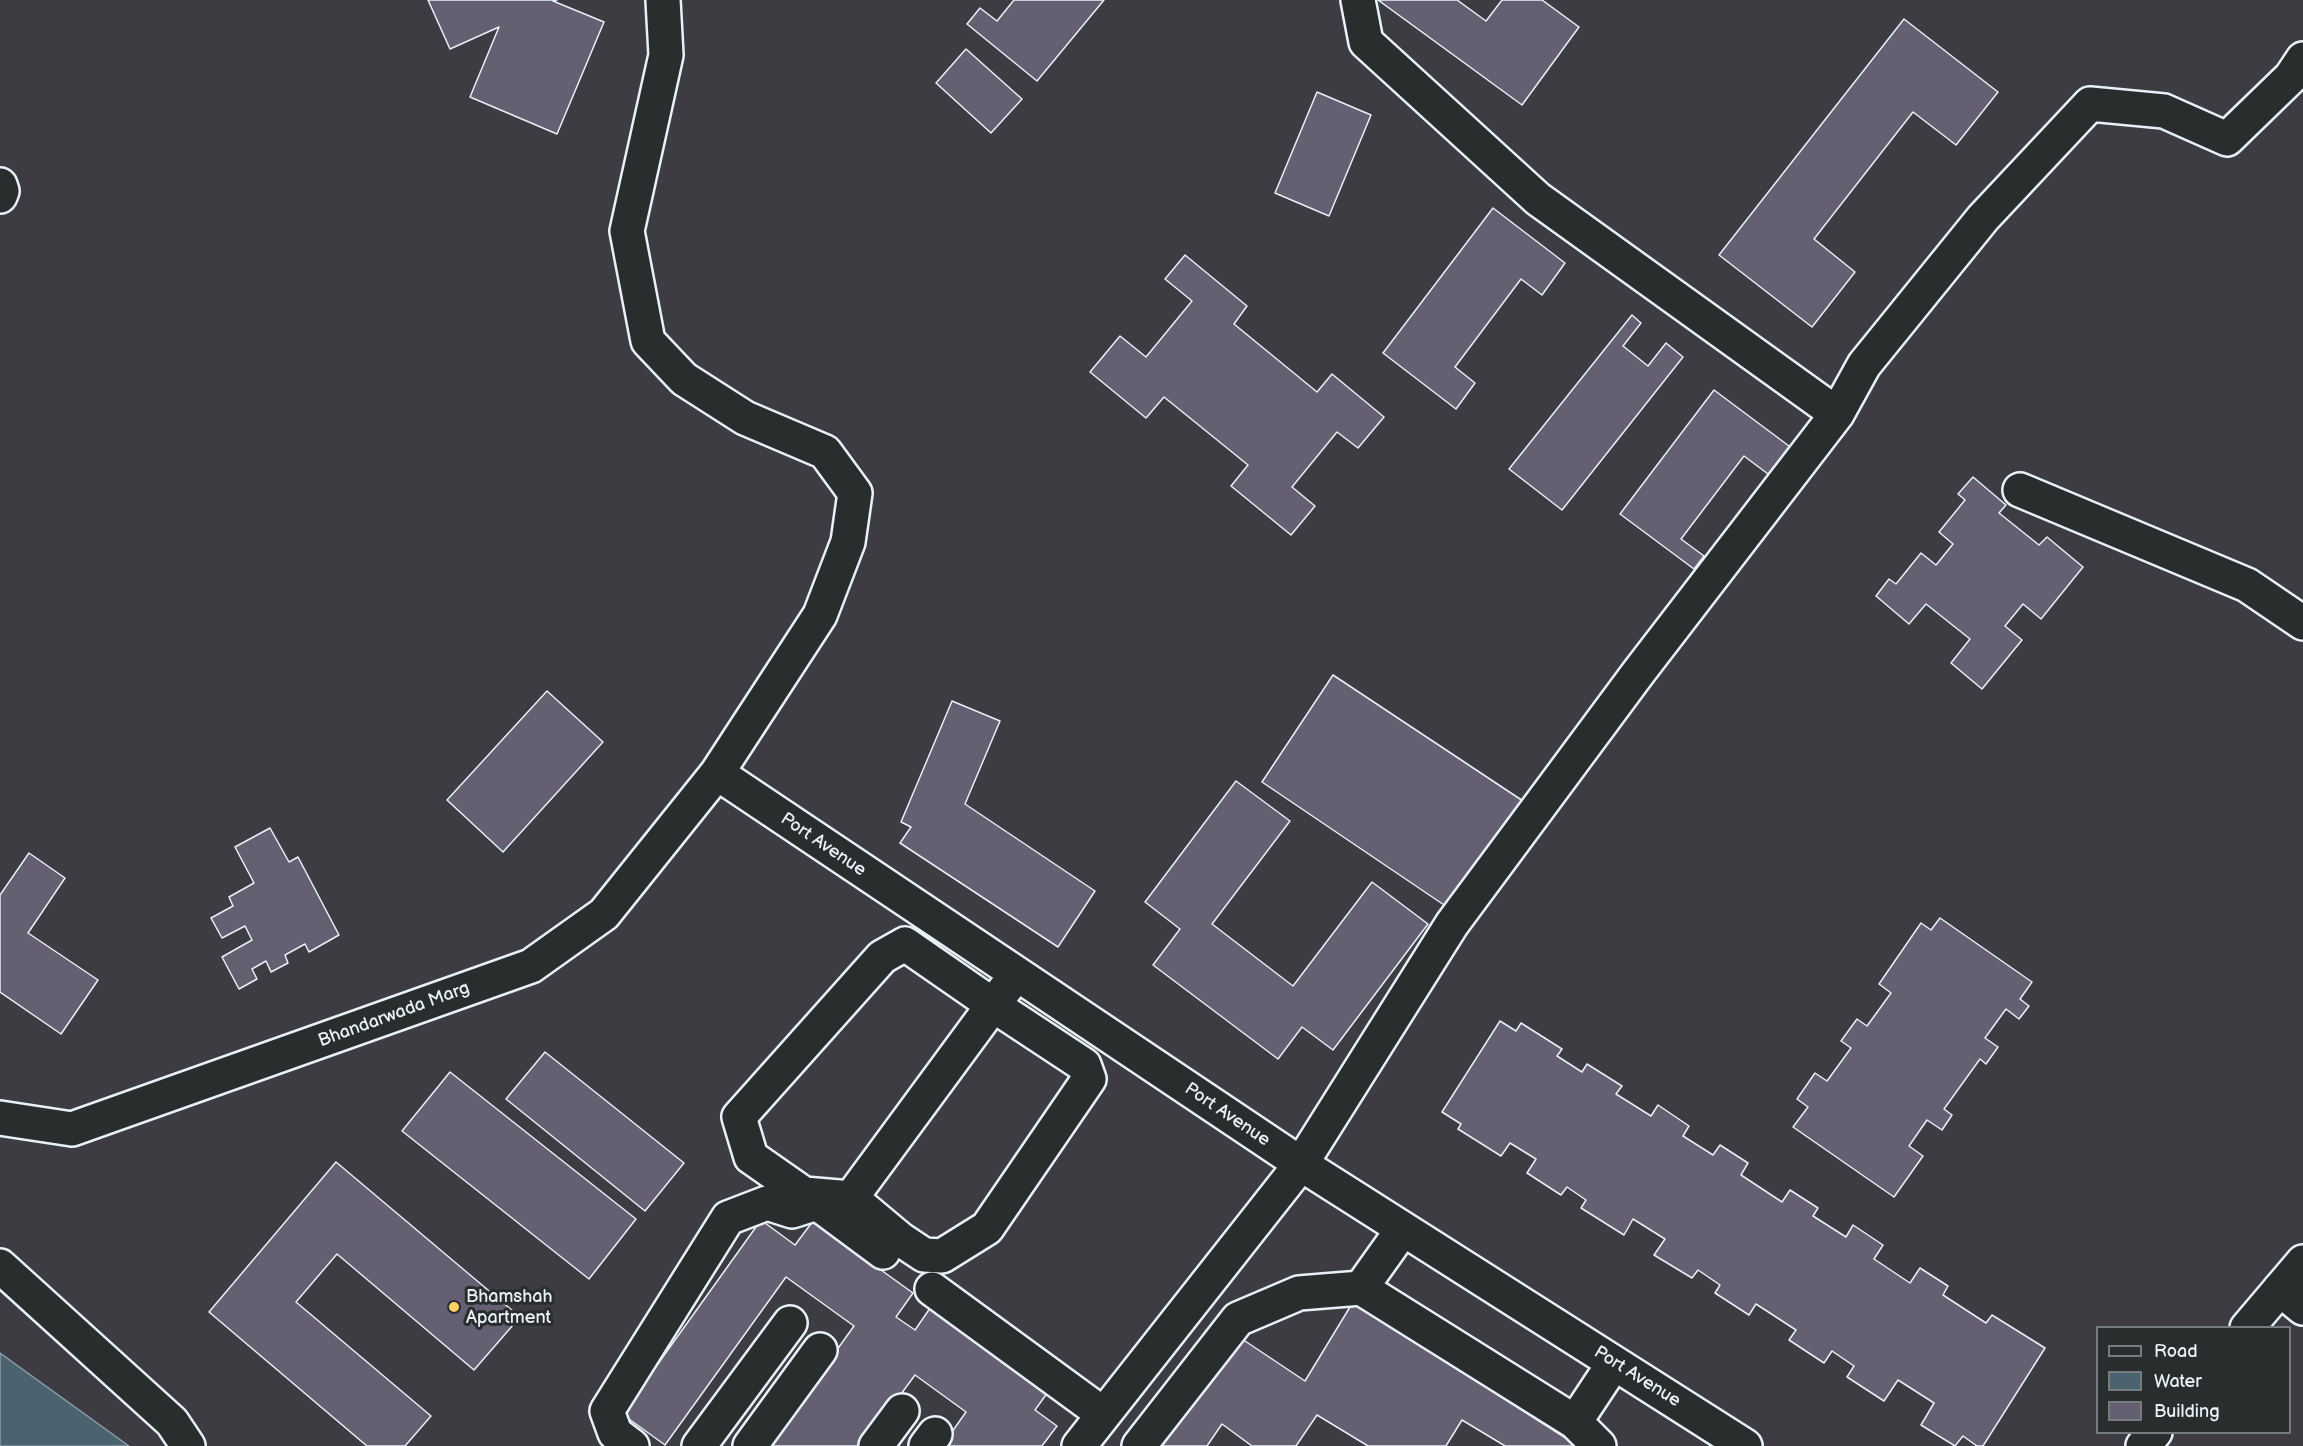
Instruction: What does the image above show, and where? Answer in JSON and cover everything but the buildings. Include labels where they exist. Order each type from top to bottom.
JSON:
[{"type":"street","name":"Bhandarwada Marg","points":[[0,1118],[72,1130],[531,966],[604,914],[717,773],[820,615],[848,542],[855,493],[825,452],[745,418],[684,379],[648,341],[627,231],[666,55],[663,0]]},
{"type":"street","points":[[1358,0],[1366,42],[1538,199],[1837,414]]},
{"type":"street","points":[[1079,1446],[1301,1164],[1452,924],[1638,673],[1837,414],[1864,364],[1983,218],[2090,104],[2164,111],[2227,139],[2290,77],[2303,59]]},
{"type":"street","points":[[0,185],[2,191],[0,196]]},
{"type":"street","points":[[2020,490],[2247,585],[2303,623]]},
{"type":"street","name":"Port Avenue","points":[[717,773],[1301,1164],[1745,1446]]},
{"type":"street","points":[[905,944],[1084,1065],[1089,1079],[987,1228],[942,1256],[924,1255],[900,1239],[851,1198],[804,1194],[752,1157],[739,1117],[882,957],[905,944]]},
{"type":"street","points":[[851,1198],[1016,975]]},
{"type":"street","points":[[632,1446],[615,1433],[607,1411],[729,1218],[767,1203],[792,1211],[817,1203],[883,1252]]},
{"type":"street","points":[[1361,1287],[1403,1229]]},
{"type":"street","points":[[2250,1326],[2292,1298],[2303,1262]]},
{"type":"street","points":[[0,1266],[172,1422],[188,1446]]},
{"type":"street","points":[[1139,1446],[1238,1319],[1299,1293],[1361,1287],[1575,1422],[1599,1446]]},
{"type":"street","points":[[932,1289],[1103,1414]]},
{"type":"street","points":[[699,1446],[790,1323]]},
{"type":"street","points":[[750,1446],[820,1350]]},
{"type":"street","points":[[1575,1422],[1614,1363]]},
{"type":"street","points":[[876,1446],[902,1411]]},
{"type":"street","points":[[2143,1446],[2153,1434]]},
{"type":"water","points":[[0,1353],[129,1446],[0,1446]]},
{"type":"place","name":"Bhamshah Apartment","points":[[454,1307]]}]
